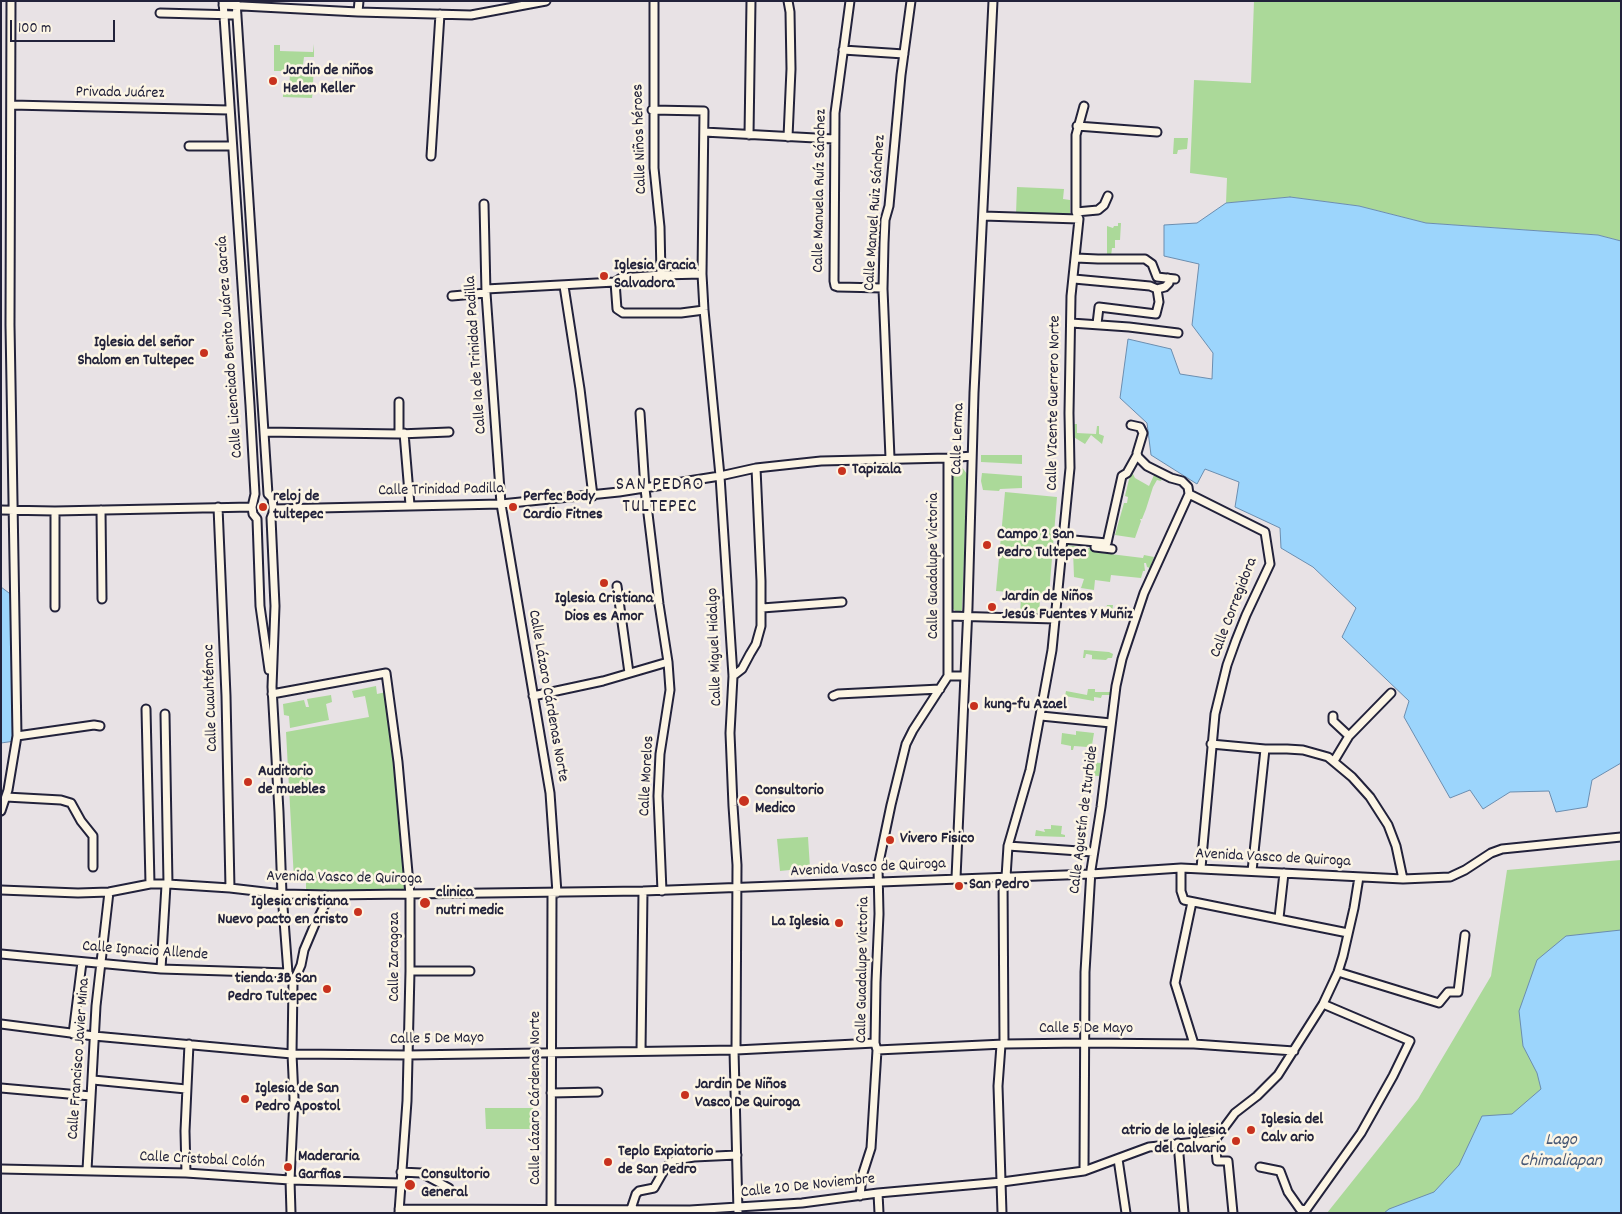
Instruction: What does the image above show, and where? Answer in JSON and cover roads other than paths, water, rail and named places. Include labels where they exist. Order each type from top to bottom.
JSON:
[{"type":"street","points":[[1,811],[6,797],[16,736],[10,186],[12,1]]},
{"type":"street","points":[[358,12],[359,1]]},
{"type":"street","points":[[223,3],[316,5],[358,12],[471,15],[546,1]]},
{"type":"street","name":"Calle Niños héroes","points":[[654,1],[652,110],[654,168],[660,227],[661,275]]},
{"type":"street","points":[[749,135],[751,1]]},
{"type":"street","points":[[788,1],[790,12],[791,69],[788,137]]},
{"type":"street","name":"Calle Manuela Ruíz Sánchez","points":[[850,1],[837,90],[834,139],[835,286],[882,288]]},
{"type":"street","name":"Calle Manuel Ruiz Sánchez","points":[[890,458],[882,288],[885,220],[889,206],[911,1]]},
{"type":"street","name":"Calle Lerma","points":[[956,878],[968,617],[972,456],[993,1]]},
{"type":"street","name":"Calle Licenciado Benito Juárez García","points":[[223,3],[254,494],[252,507]]},
{"type":"street","name":"Calle Licenciado Benito Juárez García","points":[[236,3],[268,494],[272,498],[273,509]]},
{"type":"street","points":[[160,13],[237,15]]},
{"type":"street","points":[[431,156],[440,14]]},
{"type":"street","points":[[843,50],[904,54]]},
{"type":"street","name":"Privada Juárez","points":[[11,105],[229,110]]},
{"type":"street","name":"Calle VIcente Guerrero Norte","points":[[1002,1213],[998,1086],[1003,1045],[1004,877],[1008,846],[1030,770],[1052,650],[1070,468],[1071,322],[1078,215],[1076,135],[1084,106]]},
{"type":"street","name":"Calle Miguel Hidalgo","points":[[652,110],[704,111],[702,274],[720,476],[733,676],[730,733],[737,889],[735,1050],[738,1210]]},
{"type":"street","points":[[1077,126],[1157,132]]},
{"type":"street","points":[[704,132],[834,139]]},
{"type":"street","points":[[1,134],[10,134]]},
{"type":"street","points":[[189,146],[232,146]]},
{"type":"street","points":[[1,186],[10,186]]},
{"type":"street","points":[[983,216],[1078,215],[1098,210],[1104,205],[1108,196]]},
{"type":"street","name":"Calle 1a de Trinidad Padilla","points":[[484,204],[486,291],[501,504]]},
{"type":"street","points":[[1074,278],[1150,286],[1157,289],[1165,287],[1172,279],[1157,277],[1152,264],[1146,258],[1076,258]]},
{"type":"street","points":[[452,296],[486,291],[615,282],[621,278],[702,274]]},
{"type":"street","points":[[615,282],[617,309],[623,313],[681,313],[704,310]]},
{"type":"street","points":[[564,286],[594,496]]},
{"type":"street","points":[[1097,324],[1099,307],[1159,314],[1157,289]]},
{"type":"street","points":[[242,302],[255,301]]},
{"type":"street","points":[[1071,322],[1178,333]]},
{"type":"street","points":[[399,402],[410,505]]},
{"type":"street","name":"Calle Morelos","points":[[640,413],[645,489],[670,690],[660,754],[658,796],[662,891]]},
{"type":"street","points":[[1063,541],[1107,544],[1122,476],[1127,473],[1137,455],[1143,433],[1140,427],[1130,425]]},
{"type":"street","points":[[264,432],[402,434],[449,432]]},
{"type":"street","points":[[1137,455],[1146,466],[1182,481],[1188,490]]},
{"type":"street","name":"Calle Trinidad Padilla","points":[[273,509],[501,504],[594,496],[645,489],[756,468],[821,461],[972,456]]},
{"type":"street","name":"Calle Guadalupe Victoria","points":[[860,1196],[862,1176],[871,1148],[876,1046],[878,867],[906,744],[912,730],[948,676],[948,458]]},
{"type":"street","points":[[733,676],[742,669],[756,644],[761,626],[762,608],[756,468]]},
{"type":"street","name":"Calle Agustín de Iturbide","points":[[1084,1171],[1085,972],[1091,874],[1116,686],[1122,659],[1144,593],[1188,490]]},
{"type":"street","name":"Calle Corregidora","points":[[1188,490],[1265,532],[1270,564],[1246,615],[1228,664],[1215,714],[1201,868]]},
{"type":"street","points":[[254,494],[262,492],[268,494]]},
{"type":"street","name":"Calle Lázaro Cárdenas Norte","points":[[501,504],[550,793],[554,893],[550,1211]]},
{"type":"street","points":[[1,510],[56,511],[252,507],[253,514],[257,519],[260,606],[272,691],[282,894],[288,973],[293,982]]},
{"type":"street","name":"Calle Cuauhtémoc","points":[[218,508],[226,696],[230,888]]},
{"type":"street","points":[[272,691],[275,606],[271,518],[273,509]]},
{"type":"street","points":[[101,510],[102,599]]},
{"type":"street","points":[[56,511],[56,607]]},
{"type":"street","points":[[257,519],[271,518]]},
{"type":"street","points":[[1063,541],[1112,549]]},
{"type":"street","points":[[617,586],[628,673]]},
{"type":"street","points":[[762,608],[842,602]]},
{"type":"street","points":[[949,616],[1055,619]]},
{"type":"street","points":[[533,696],[623,676],[668,662]]},
{"type":"street","name":"Calle Zaragoza","points":[[272,691],[386,673],[398,762],[410,895],[407,1101],[399,1211]]},
{"type":"street","points":[[948,676],[965,676]]},
{"type":"street","points":[[833,696],[838,694],[940,689]]},
{"type":"street","points":[[1334,761],[1349,736],[1391,693]]},
{"type":"street","points":[[146,709],[150,884]]},
{"type":"street","points":[[161,969],[167,884],[166,714]]},
{"type":"street","points":[[1041,716],[1111,723]]},
{"type":"street","points":[[1333,716],[1334,721],[1349,736]]},
{"type":"street","points":[[16,736],[94,725],[100,726]]},
{"type":"street","points":[[1211,744],[1264,749],[1303,750],[1321,754],[1334,761],[1370,797],[1388,825],[1396,846],[1403,879]]},
{"type":"street","points":[[1252,871],[1264,749]]},
{"type":"street","points":[[6,797],[66,800],[71,803],[93,836],[93,867]]},
{"type":"street","name":"Avenida Vasco de Quiroga","points":[[1,890],[60,893],[109,892],[150,884],[167,884],[282,894],[330,895],[662,891],[1091,874],[1181,868],[1403,879],[1450,876],[1465,870],[1502,849],[1621,837]]},
{"type":"street","points":[[1008,846],[1093,852]]},
{"type":"street","points":[[1181,868],[1184,900],[1348,933]]},
{"type":"street","points":[[1279,918],[1284,873]]},
{"type":"street","points":[[1233,1213],[1228,1160],[1217,1161],[1214,1140],[1235,1113],[1257,1096],[1278,1074],[1323,1004],[1338,972],[1359,877]]},
{"type":"street","points":[[641,1052],[643,891]]},
{"type":"street","name":"Calle Francisco Javier Mina","points":[[87,1170],[94,1036],[100,963],[109,892]]},
{"type":"street","points":[[291,1213],[290,1180],[294,1098],[292,1054],[293,982],[301,966],[304,950],[315,924],[330,895]]},
{"type":"street","points":[[1192,902],[1174,983],[1194,1044]]},
{"type":"street","points":[[1338,972],[1439,1003],[1448,992],[1458,992],[1465,935]]},
{"type":"street","name":"Calle Ignacio Allende","points":[[1,954],[161,969],[288,973]]},
{"type":"street","points":[[73,1034],[82,962]]},
{"type":"street","points":[[410,971],[470,971]]},
{"type":"street","points":[[1260,1167],[1280,1171],[1288,1192],[1300,1208],[1306,1210],[1361,1133],[1410,1041],[1323,1004]]},
{"type":"street","name":"Calle 5 De Mayo","points":[[1,1024],[73,1034],[292,1054],[408,1055],[641,1052],[1084,1043],[1194,1044],[1294,1051]]},
{"type":"street","points":[[186,1172],[185,1130],[189,1044]]},
{"type":"street","points":[[93,1080],[186,1089]]},
{"type":"street","points":[[1,1088],[91,1096]]},
{"type":"street","points":[[551,1093],[598,1092]]},
{"type":"street","name":"Calle 20 De Noviembre","points":[[399,1211],[738,1210],[878,1193],[1002,1182],[1084,1171],[1149,1147],[1214,1140]]},
{"type":"street","points":[[1178,1144],[1184,1213]]},
{"type":"street","points":[[631,1209],[636,1194],[639,1191],[654,1188],[666,1167],[675,1160],[737,1155]]},
{"type":"street","points":[[1118,1159],[1126,1213]]},
{"type":"street","name":"Calle Cristobal Colón","points":[[1,1169],[186,1172],[290,1180],[400,1183]]},
{"type":"street","points":[[401,1172],[421,1173],[449,1188]]},
{"type":"street","points":[[878,1193],[879,1213]]},
{"type":"water","points":[[1290,197],[1359,206],[1426,223],[1598,235],[1621,241],[1621,763],[1592,780],[1587,807],[1556,812],[1549,791],[1510,792],[1483,809],[1470,790],[1450,798],[1404,717],[1409,701],[1342,637],[1356,608],[1313,567],[1281,548],[1280,528],[1235,507],[1239,482],[1205,469],[1197,484],[1151,455],[1147,423],[1120,398],[1128,339],[1171,349],[1180,374],[1212,379],[1213,353],[1192,325],[1199,264],[1164,256],[1164,225],[1197,223],[1226,203]]},
{"type":"water","points":[[1,587],[13,596],[15,741],[1,743]]},
{"type":"water","name":"Lago Chimaliapan","points":[[1621,930],[1621,1213],[1384,1213],[1389,1209],[1434,1192],[1459,1165],[1482,1116],[1512,1114],[1541,1089],[1537,1073],[1523,1046],[1519,1011],[1537,960],[1566,936]]},
{"type":"place","name":"Jardin de niños Helen Keller","points":[[273,81]]},
{"type":"place","name":"Iglesia Gracia Salvadora","points":[[604,276]]},
{"type":"place","name":"Iglesia del señor Shalom en Tultepec","points":[[204,353]]},
{"type":"place","name":"Tapizala","points":[[842,471]]},
{"type":"place","name":"reloj de tultepec","points":[[263,507]]},
{"type":"place","name":"Perfec Body Cardio Fitnes","points":[[513,507]]},
{"type":"place","name":"Campo 2 San Pedro Tultepec","points":[[987,545]]},
{"type":"place","name":"Iglesia Cristiana Dios es Amor","points":[[604,583]]},
{"type":"place","name":"Jardin de Niños Jesús Fuentes Y Muñiz","points":[[992,607]]},
{"type":"place","name":"kung-fu Azael","points":[[974,706]]},
{"type":"place","name":"Auditorio de muebles","points":[[248,782]]},
{"type":"place","name":"Consultorio Medico","points":[[744,801]]},
{"type":"place","name":"Vivero Fisico","points":[[890,840]]},
{"type":"place","name":"San Pedro","points":[[959,886]]},
{"type":"place","name":"clinica nutri medic","points":[[425,903]]},
{"type":"place","name":"Iglesia cristiana Nuevo pacto en cristo","points":[[358,912]]},
{"type":"place","name":"La Iglesia","points":[[839,923]]},
{"type":"place","name":"tienda 3B San Pedro Tultepec","points":[[327,989]]},
{"type":"place","name":"Jardin De Niños Vasco De Quiroga","points":[[685,1095]]},
{"type":"place","name":"Iglesia de San Pedro Apostol","points":[[245,1099]]},
{"type":"place","name":"Iglesia del Calv ario","points":[[1251,1130]]},
{"type":"place","name":"atrio de la iglesia del Calvario","points":[[1236,1141]]},
{"type":"place","name":"Teplo Expiatorio de San Pedro","points":[[608,1162]]},
{"type":"place","name":"Maderaria Garfias","points":[[288,1167]]},
{"type":"place","name":"Consultorio General","points":[[410,1185]]},
{"type":"district","name":"SAN PEDRO TULTEPEC","points":[[660,497]]}]
